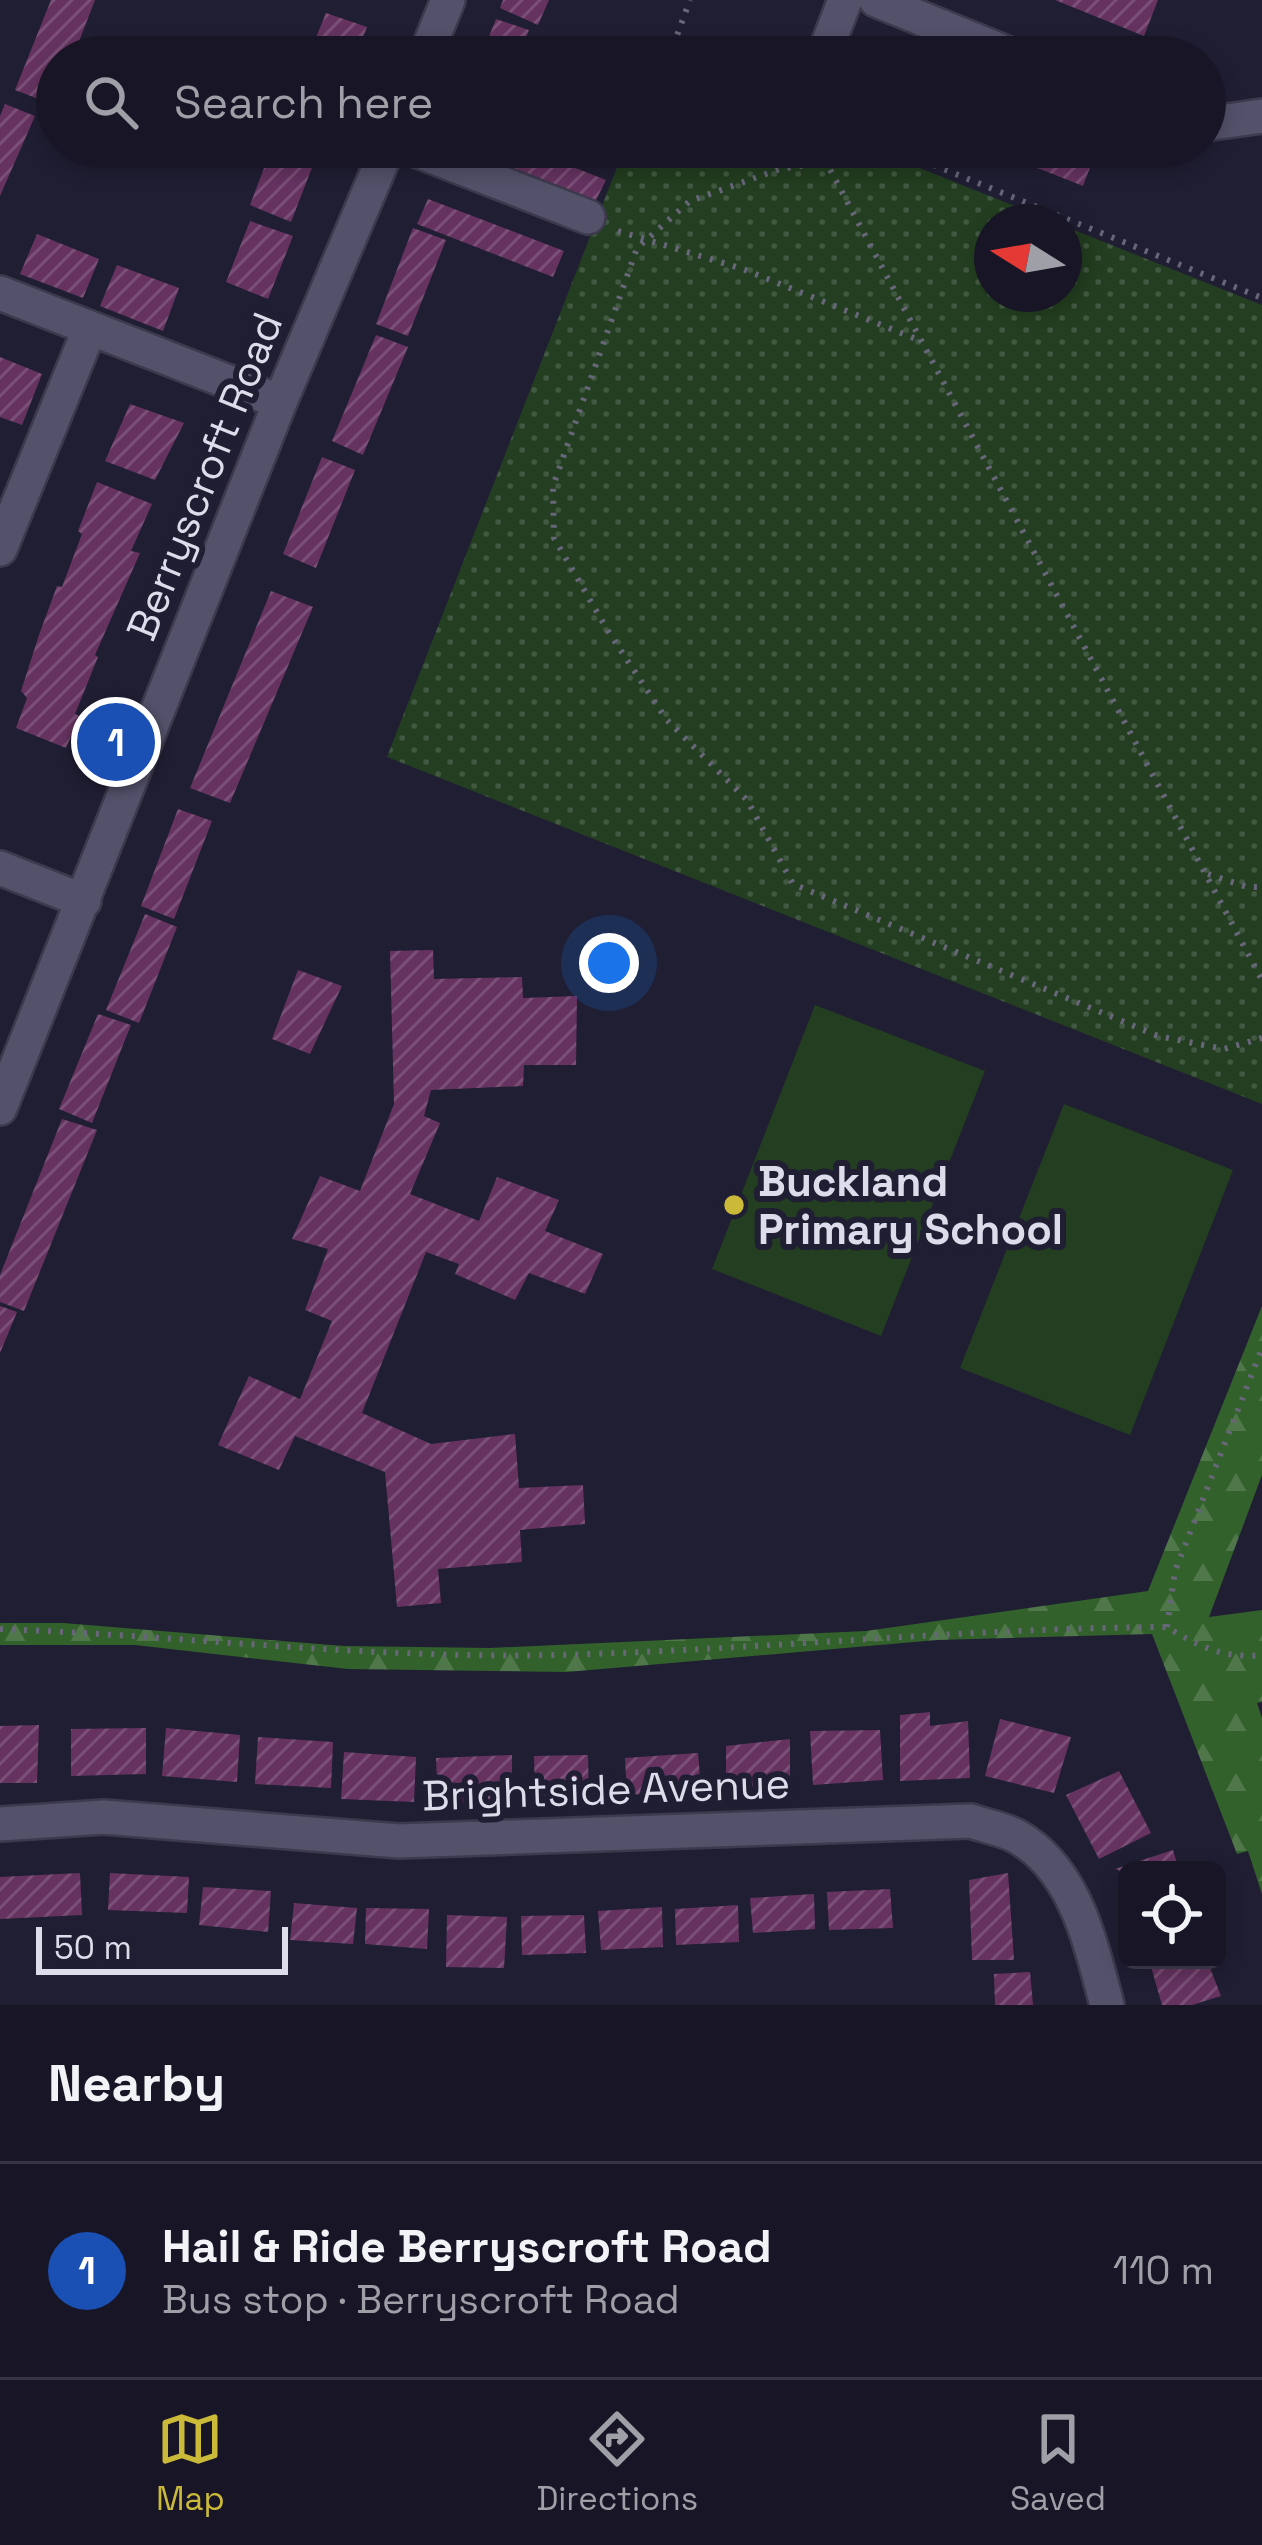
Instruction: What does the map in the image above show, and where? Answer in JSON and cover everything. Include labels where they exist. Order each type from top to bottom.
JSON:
[{"type":"street","points":[[433,36],[448,0]]},
{"type":"street","points":[[831,36],[845,0]]},
{"type":"street","points":[[876,0],[964,36]]},
{"type":"street","points":[[1226,121],[1262,116]]},
{"type":"street","name":"Berryscroft Road","points":[[0,1108],[280,402],[379,168]]},
{"type":"street","points":[[461,168],[588,218]]},
{"type":"street","points":[[0,293],[280,402]]},
{"type":"street","points":[[0,549],[90,328]]},
{"type":"street","points":[[0,868],[84,901]]},
{"type":"street","name":"Brightside Avenue","points":[[0,1824],[104,1817],[399,1841],[971,1821],[1017,1837],[1056,1873],[1085,1922],[1108,2005]]},
{"type":"path","points":[[676,36],[690,0]]},
{"type":"path","points":[[787,168],[690,201],[638,248],[553,486],[554,538],[666,719],[747,800],[794,884],[1158,1036],[1224,1049],[1262,1038]]},
{"type":"path","points":[[829,168],[1262,980]]},
{"type":"path","points":[[941,168],[1262,298]]},
{"type":"path","points":[[588,218],[646,242],[743,268],[922,342]]},
{"type":"path","points":[[1205,872],[1247,887],[1262,887]]},
{"type":"path","points":[[1167,1627],[1175,1571],[1262,1348]]},
{"type":"path","points":[[0,1629],[347,1653],[556,1655],[1025,1627],[1167,1627],[1186,1640],[1235,1658],[1262,1655]]},
{"type":"green space","points":[[617,168],[920,168],[1010,204],[974,204],[974,312],[1082,312],[1082,233],[1262,305],[1262,1104],[387,757]]},
{"type":"green space","points":[[815,1005],[985,1071],[881,1336],[712,1269]]},
{"type":"green space","points":[[1064,1104],[1233,1170],[1130,1435],[960,1368]]},
{"type":"green space","points":[[1262,1306],[1262,1475],[1209,1617],[1262,1610],[1262,1702],[1257,1703],[1262,1718],[1262,1894],[1248,1851],[1237,1854],[1152,1634],[937,1640],[567,1672],[348,1669],[135,1645],[0,1645],[0,1623],[63,1623],[344,1646],[490,1648],[866,1631],[1148,1591]]},
{"type":"building","points":[[51,0],[95,0],[81,36],[37,36]]},
{"type":"building","points":[[503,0],[549,0],[538,25],[500,8]]},
{"type":"building","points":[[1055,0],[1158,0],[1144,36]]},
{"type":"building","points":[[326,13],[367,27],[363,36],[317,36]]},
{"type":"building","points":[[496,19],[529,30],[527,36],[489,36]]},
{"type":"building","points":[[36,38],[36,98],[15,90]]},
{"type":"building","points":[[5,104],[35,116],[0,196],[0,116]]},
{"type":"building","points":[[264,168],[312,168],[291,222],[250,205]]},
{"type":"building","points":[[505,168],[575,168],[606,180],[594,204]]},
{"type":"building","points":[[1037,168],[1090,168],[1083,186]]},
{"type":"building","points":[[428,199],[564,251],[553,277],[417,224]]},
{"type":"building","points":[[250,221],[293,236],[268,299],[226,282]]},
{"type":"building","points":[[413,228],[446,240],[408,336],[376,324]]},
{"type":"building","points":[[37,234],[99,259],[83,298],[20,274]]},
{"type":"building","points":[[117,265],[179,288],[163,331],[100,306]]},
{"type":"building","points":[[376,335],[408,347],[363,455],[332,441]]},
{"type":"building","points":[[0,357],[42,374],[22,425],[0,417]]},
{"type":"building","points":[[130,404],[184,423],[155,480],[105,461]]},
{"type":"building","points":[[322,457],[355,470],[316,568],[283,554]]},
{"type":"building","points":[[97,482],[152,504],[131,551],[140,553],[95,655],[75,714],[80,716],[66,748],[16,728],[27,698],[21,691],[39,635],[57,586],[62,587]]},
{"type":"building","points":[[271,591],[313,607],[230,803],[190,788]]},
{"type":"building","points":[[178,809],[212,821],[174,919],[141,906]]},
{"type":"building","points":[[145,914],[177,927],[139,1023],[106,1010]]},
{"type":"building","points":[[433,950],[434,979],[522,977],[523,998],[577,996],[576,1065],[524,1065],[523,1086],[431,1090],[424,1116],[440,1123],[410,1194],[479,1221],[497,1177],[559,1200],[545,1231],[603,1254],[585,1294],[529,1273],[515,1300],[455,1274],[459,1264],[426,1252],[362,1413],[431,1444],[515,1434],[519,1488],[583,1485],[585,1524],[520,1530],[522,1562],[438,1569],[441,1603],[397,1607],[385,1472],[295,1436],[279,1470],[218,1445],[249,1376],[300,1399],[332,1321],[305,1310],[328,1249],[292,1239],[320,1176],[360,1191],[394,1104],[390,951]]},
{"type":"building","points":[[298,970],[342,986],[310,1054],[272,1039]]},
{"type":"building","points":[[98,1014],[131,1025],[92,1123],[59,1109]]},
{"type":"building","points":[[62,1119],[97,1130],[24,1311],[0,1302],[0,1275]]},
{"type":"building","points":[[0,1306],[17,1312],[0,1353]]},
{"type":"building","points":[[930,1712],[930,1726],[968,1721],[970,1778],[900,1781],[900,1715]]},
{"type":"building","points":[[1000,1719],[1071,1737],[1054,1793],[985,1776]]},
{"type":"building","points":[[39,1725],[37,1783],[0,1783],[0,1726]]},
{"type":"building","points":[[146,1728],[146,1774],[71,1776],[71,1729]]},
{"type":"building","points":[[166,1728],[240,1735],[237,1782],[162,1776]]},
{"type":"building","points":[[880,1730],[883,1780],[813,1785],[810,1731]]},
{"type":"building","points":[[258,1737],[333,1742],[331,1788],[255,1784]]},
{"type":"building","points":[[790,1739],[790,1784],[726,1788],[726,1746]]},
{"type":"building","points":[[344,1752],[416,1757],[414,1802],[341,1799]]},
{"type":"building","points":[[698,1753],[701,1790],[627,1795],[625,1758]]},
{"type":"building","points":[[512,1755],[512,1800],[438,1804],[436,1758]]},
{"type":"building","points":[[588,1755],[589,1797],[535,1799],[534,1756]]},
{"type":"building","points":[[1119,1771],[1151,1833],[1099,1859],[1066,1795]]},
{"type":"building","points":[[1173,1850],[1176,1861],[1139,1861]]},
{"type":"building","points":[[80,1873],[82,1915],[0,1919],[0,1877]]},
{"type":"building","points":[[110,1873],[189,1877],[187,1913],[108,1910]]},
{"type":"building","points":[[1008,1873],[1014,1960],[972,1960],[969,1880]]},
{"type":"building","points":[[203,1887],[271,1891],[268,1932],[199,1925]]},
{"type":"building","points":[[890,1889],[893,1928],[829,1930],[827,1892]]},
{"type":"building","points":[[814,1894],[815,1929],[753,1933],[750,1898]]},
{"type":"building","points":[[294,1903],[357,1908],[353,1944],[290,1940]]},
{"type":"building","points":[[738,1905],[739,1942],[676,1945],[675,1909]]},
{"type":"building","points":[[662,1907],[663,1947],[601,1950],[598,1911]]},
{"type":"building","points":[[366,1908],[429,1909],[427,1949],[365,1944]]},
{"type":"building","points":[[447,1915],[507,1917],[504,1968],[446,1967]]},
{"type":"building","points":[[584,1915],[586,1953],[522,1955],[521,1916]]},
{"type":"building","points":[[1152,1969],[1210,1969],[1221,1996],[1192,2005],[1162,2005]]},
{"type":"building","points":[[1030,1972],[1033,2005],[995,2005],[994,1974]]},
{"type":"place","name":"Hail & Ride Berryscroft Road","points":[[116,742]]},
{"type":"place","name":"Buckland Primary School","points":[[734,1205]]}]
